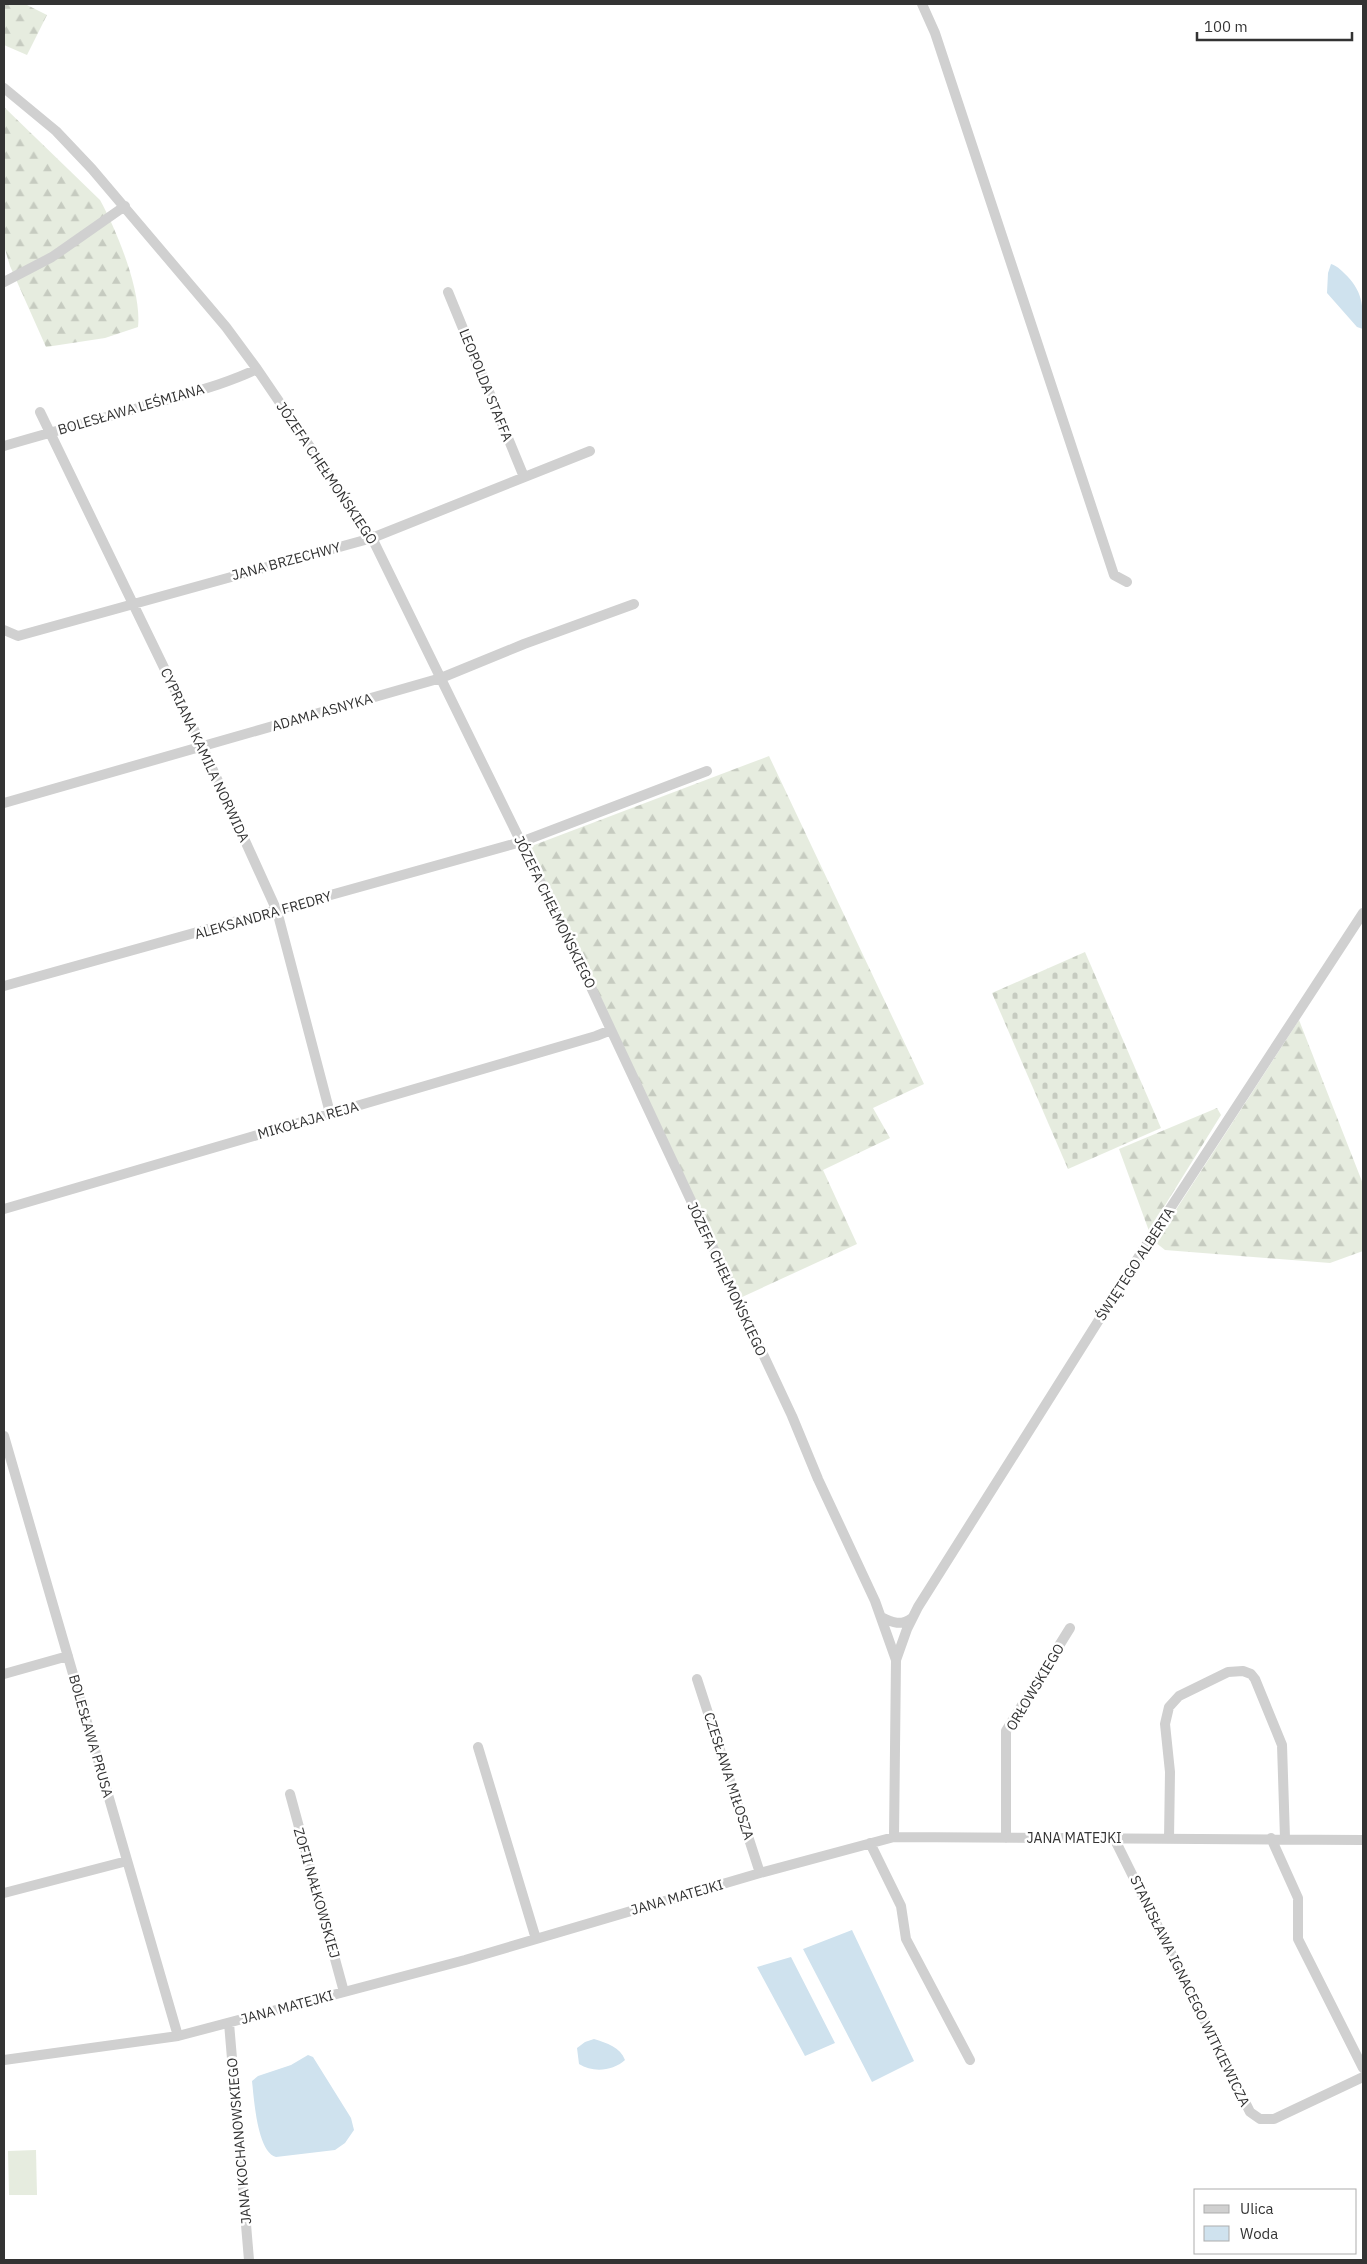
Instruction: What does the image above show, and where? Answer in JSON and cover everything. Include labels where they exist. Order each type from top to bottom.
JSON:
[{"type":"street","points":[[922,4],[935,33],[1114,575],[1127,582]]},
{"type":"street","name":"JÓZEFA CHEŁMOŃSKIEGO","points":[[4,88],[56,131],[125,206],[226,327],[257,369],[372,538],[611,1030],[792,1416],[818,1479],[881,1617],[896,1660],[894,1837]]},
{"type":"street","points":[[4,282],[52,256],[125,206]]},
{"type":"street","name":"LEOPOLDA STAFFA","points":[[448,292],[524,478]]},
{"type":"street","name":"BOLESŁAWA LEŚMIANA","points":[[4,446],[50,432],[78,427],[232,381],[257,369]]},
{"type":"street","name":"CYPRIANA KAMILA NORWIDA","points":[[40,412],[202,746],[277,911],[330,1113]]},
{"type":"street","name":"JANA BRZECHWY","points":[[4,630],[18,636],[372,538],[590,451]]},
{"type":"street","name":"ADAMA ASNYKA","points":[[4,803],[441,678],[524,644],[634,604]]},
{"type":"street","name":"ALEKSANDRA FREDRY","points":[[4,986],[521,842],[707,771]]},
{"type":"street","name":"ŚWIĘTEGO ALBERTA","points":[[896,1660],[912,1618],[1143,1250],[1363,913]]},
{"type":"street","name":"MIKOŁAJA REJA","points":[[4,1209],[596,1036],[611,1030]]},
{"type":"street","name":"BOLESŁAWA PRUSA","points":[[4,1436],[178,2036]]},
{"type":"street","points":[[881,1617],[900,1623],[912,1618]]},
{"type":"street","name":"ORŁOWSKIEGO","points":[[1006,1838],[1006,1731],[1070,1628]]},
{"type":"street","points":[[4,1674],[68,1656]]},
{"type":"street","points":[[1169,1838],[1170,1772],[1165,1724],[1169,1707],[1179,1696],[1228,1672],[1240,1670],[1249,1672],[1255,1678],[1282,1745],[1285,1838]]},
{"type":"street","name":"CZESŁAWA MIŁOSZA","points":[[698,1679],[760,1873]]},
{"type":"street","points":[[478,1746],[536,1939]]},
{"type":"street","name":"ZOFII NAŁKOWSKIEJ","points":[[290,1794],[344,1992]]},
{"type":"street","name":"JANA MATEJKI","points":[[4,2060],[178,2036],[536,1939],[760,1873],[894,1837],[1285,1838],[1363,1840]]},
{"type":"street","name":"STANISŁAWA IGNACEGO WITKIEWICZA","points":[[1114,1838],[1248,2110],[1260,2119],[1274,2119],[1363,2077]]},
{"type":"street","points":[[1271,1838],[1298,1898],[1297,1937],[1363,2068]]},
{"type":"street","points":[[870,1843],[901,1906],[906,1939],[970,2060]]},
{"type":"street","points":[[4,1893],[128,1861]]},
{"type":"street","name":"JANA KOCHANOWSKIEGO","points":[[229,2023],[249,2260]]},
{"type":"green space","points":[[4,4],[25,4],[47,15],[27,55],[4,45]]},
{"type":"green space","points":[[4,107],[100,200],[114,228],[127,262],[136,297],[138,327],[105,338],[46,347],[10,266],[4,246]]},
{"type":"green space","points":[[769,756],[924,1084],[873,1108],[890,1138],[823,1170],[857,1244],[740,1298],[687,1190],[529,847]]},
{"type":"green space","points":[[1085,952],[1161,1128],[1068,1169],[992,993]]},
{"type":"green space","points":[[1299,1020],[1363,1184],[1363,1251],[1330,1263],[1165,1250],[1155,1242]]},
{"type":"green space","points":[[1217,1108],[1221,1115],[1149,1231],[1119,1149]]},
{"type":"green space","points":[[36,2150],[37,2195],[9,2195],[8,2151]]},
{"type":"water","points":[[1331,264],[1344,273],[1358,292],[1362,305],[1363,329],[1357,327],[1327,293],[1328,273]]},
{"type":"water","points":[[852,1930],[914,2061],[872,2082],[803,1949]]},
{"type":"water","points":[[791,1957],[835,2043],[805,2056],[757,1967]]},
{"type":"water","points":[[594,2039],[616,2049],[625,2060],[615,2067],[603,2070],[590,2069],[579,2064],[577,2048],[585,2042]]},
{"type":"water","points":[[308,2055],[313,2057],[351,2118],[354,2130],[345,2143],[335,2150],[276,2157],[270,2153],[261,2135],[255,2111],[252,2081],[258,2076],[291,2065]]}]
